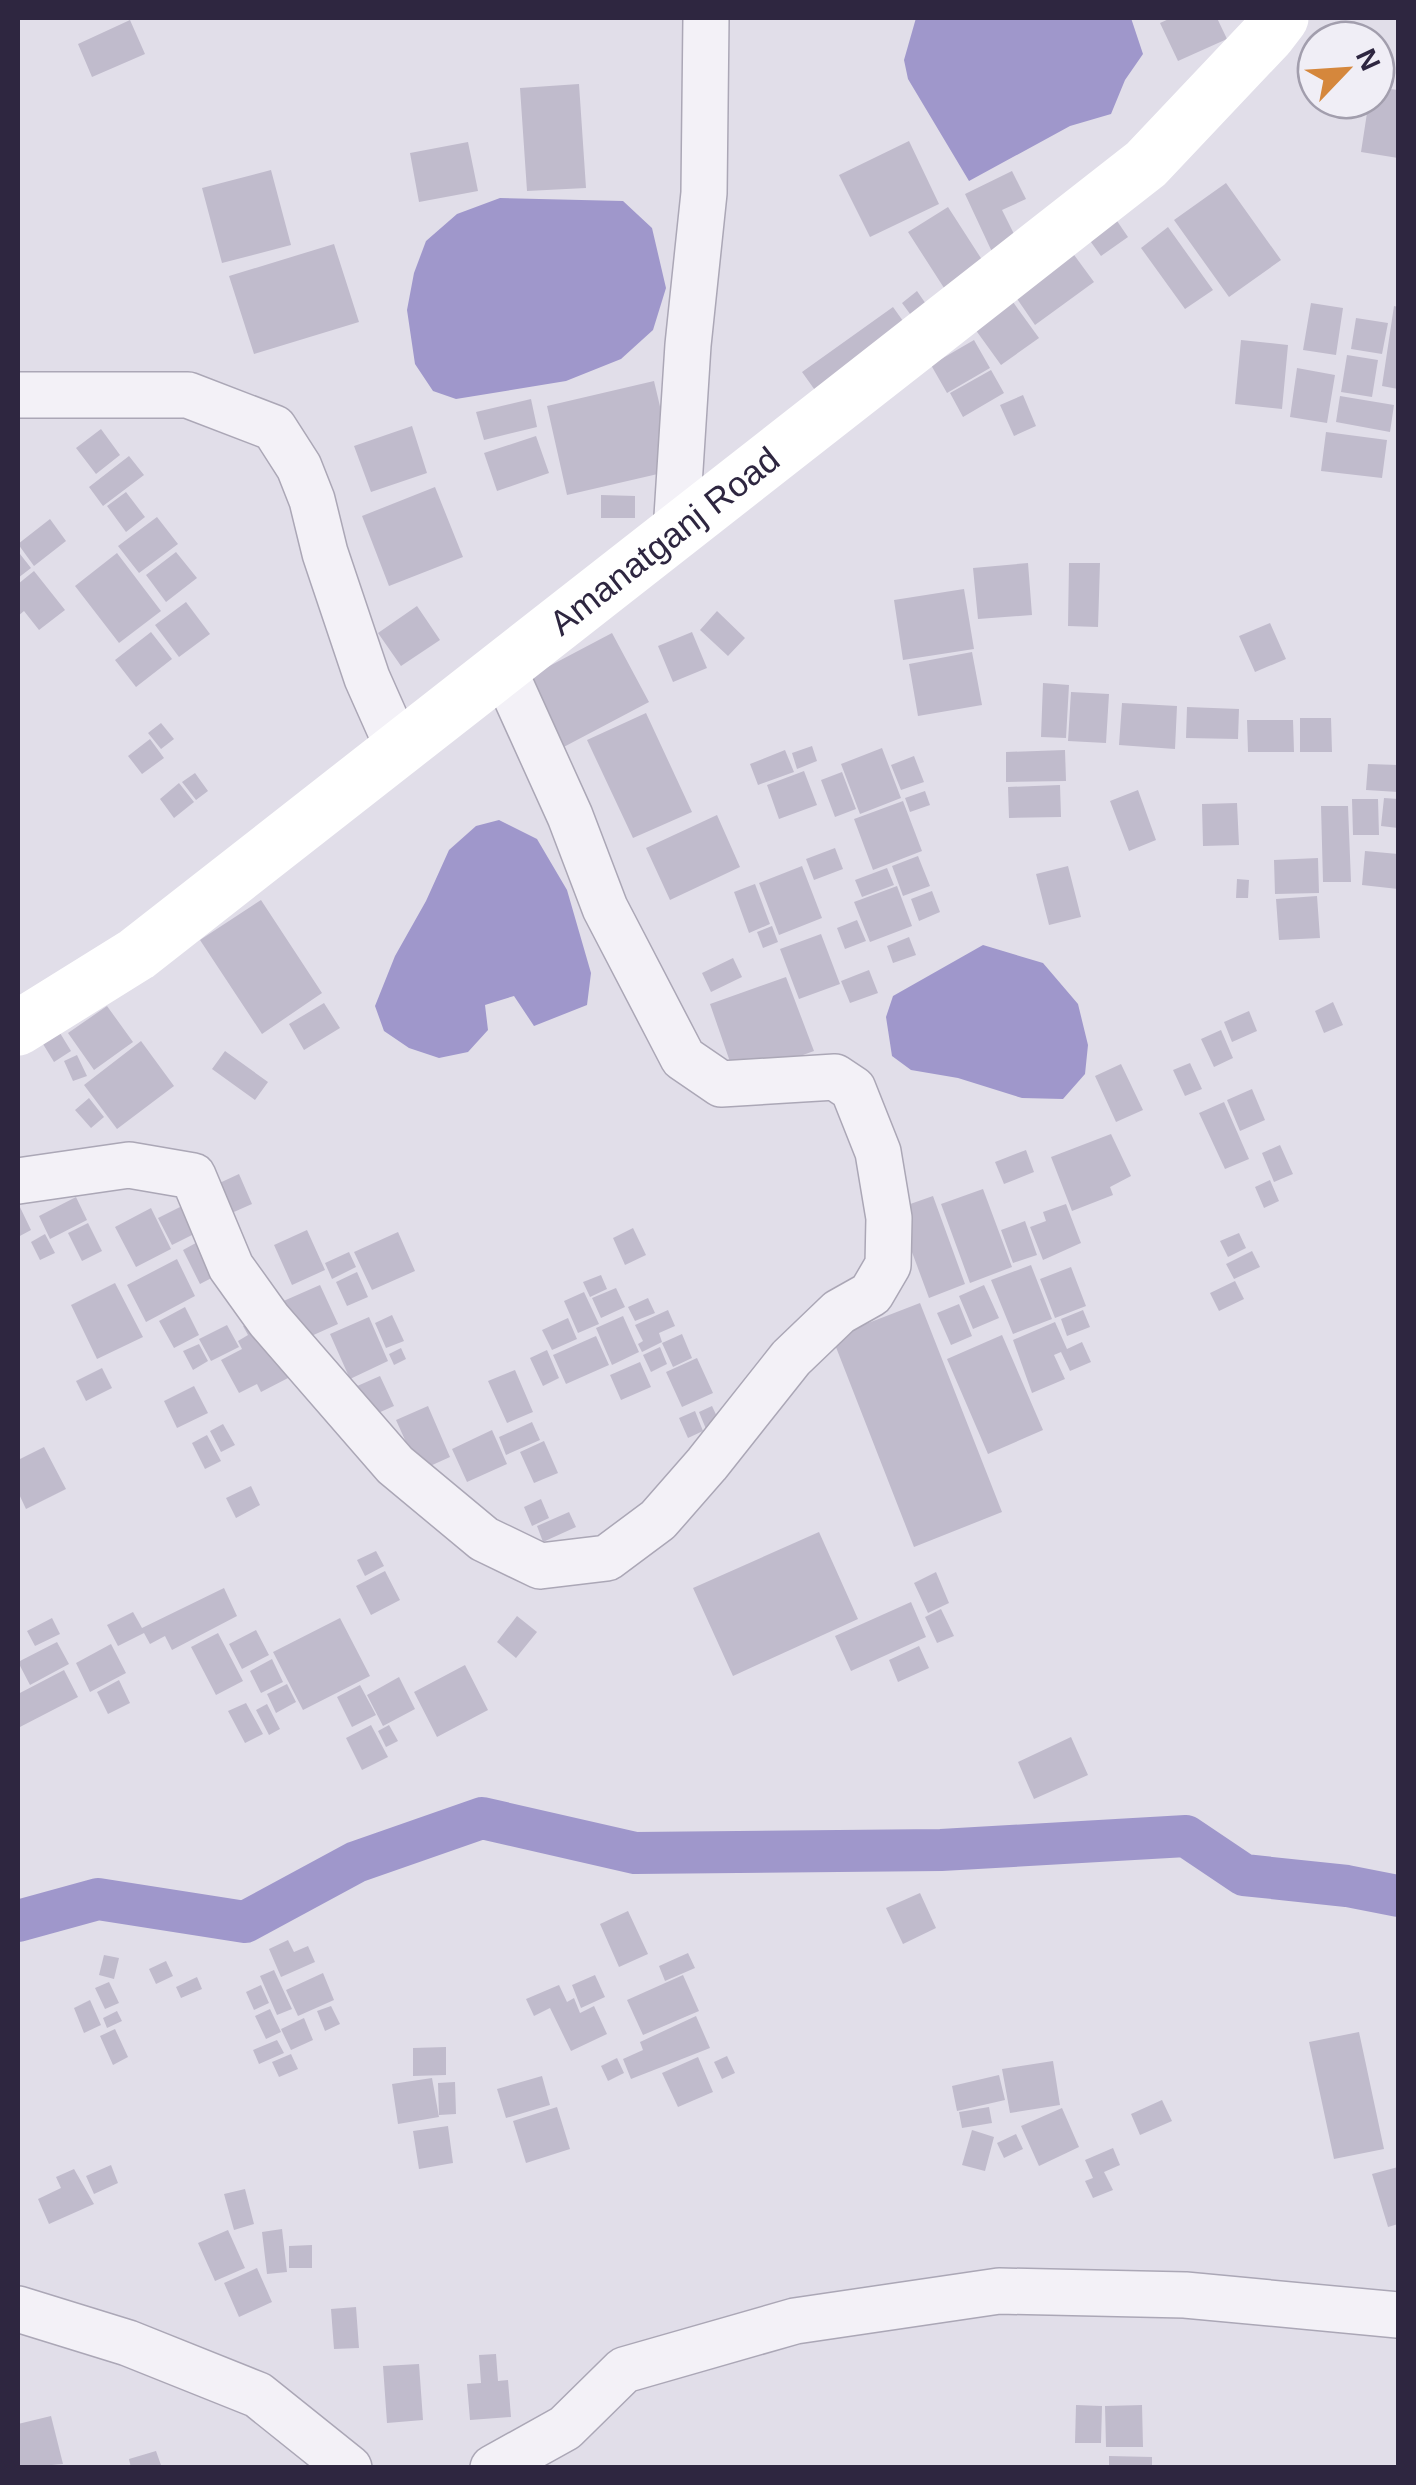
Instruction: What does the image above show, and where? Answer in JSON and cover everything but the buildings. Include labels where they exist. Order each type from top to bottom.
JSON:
[{"type":"main road","name":"Amanatganj Road","points":[[18,1028],[137,954],[1146,164],[1281,18]]},
{"type":"street","points":[[676,532],[688,345],[704,194],[706,18]]},
{"type":"street","points":[[18,395],[188,395],[274,428],[299,467],[312,500],[325,553],[367,678],[399,750]]},
{"type":"street","points":[[18,1181],[129,1165],[193,1176],[232,1267],[269,1320],[396,1465],[484,1539],[540,1566],[607,1558],[658,1520],[791,1358],[839,1312],[871,1294],[888,1265],[889,1218],[878,1152],[853,1089],[836,1077],[721,1084],[683,1058],[605,908],[570,816],[503,668]]},
{"type":"street","points":[[493,2468],[565,2428],[624,2370],[794,2321],[998,2291],[1185,2295],[1398,2314]]},
{"type":"street","points":[[18,2310],[128,2343],[258,2394],[349,2468]]},
{"type":"shaded area","points":[[916,18],[1131,18],[1143,54],[1125,80],[1111,114],[1070,126],[969,181],[908,79],[904,60]]},
{"type":"shaded area","points":[[500,198],[623,201],[652,228],[666,288],[653,330],[621,359],[566,381],[456,399],[433,391],[415,364],[407,310],[414,273],[426,241],[457,214]]},
{"type":"shaded area","points":[[499,820],[537,839],[567,890],[591,973],[587,1005],[534,1026],[514,996],[485,1005],[488,1030],[468,1052],[439,1058],[409,1048],[384,1031],[375,1006],[395,956],[449,850],[476,826]]},
{"type":"shaded area","points":[[983,945],[1043,963],[1078,1004],[1088,1045],[1085,1074],[1063,1099],[1022,1098],[958,1078],[911,1070],[892,1056],[886,1017],[893,996]]},
{"type":"waterway","points":[[18,1921],[98,1899],[245,1922],[356,1862],[482,1818],[635,1853],[941,1850],[1186,1836],[1244,1875],[1347,1886],[1398,1896]]}]
